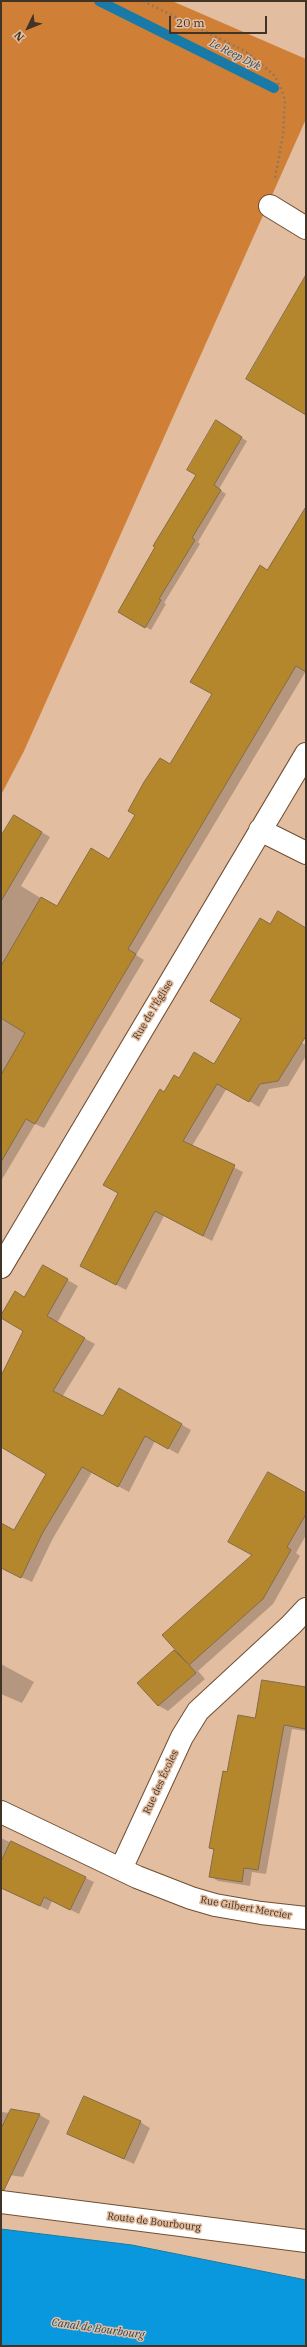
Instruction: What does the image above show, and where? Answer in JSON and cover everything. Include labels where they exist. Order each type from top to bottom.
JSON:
[{"type":"street","points":[[270,206],[306,228]]},
{"type":"street","name":"Rue de l'Église","points":[[1,1266],[306,754]]},
{"type":"street","points":[[260,830],[306,853]]},
{"type":"street","name":"Rue des Écoles","points":[[120,1869],[182,1737],[198,1711],[291,1625],[306,1609]]},
{"type":"street","points":[[1,1812],[120,1869]]},
{"type":"street","name":"Rue Gilbert Mercier","points":[[120,1869],[173,1892],[215,1905],[306,1918]]},
{"type":"street","name":"Route de Bourbourg","points":[[1,2202],[306,2241]]},
{"type":"path","points":[[143,1],[245,52],[262,63],[280,86],[285,100],[284,114],[270,206]]},
{"type":"shaded area","points":[[1,1],[172,1],[306,59],[306,119],[24,751],[1,795]]},
{"type":"water","name":"Canal de Bourbourg","points":[[1,2229],[132,2245],[306,2280],[306,2346],[1,2346]]},
{"type":"building","points":[[306,275],[306,415],[246,379]]},
{"type":"building","points":[[216,420],[242,437],[214,485],[221,490],[192,538],[195,540],[159,599],[161,600],[145,628],[118,612],[155,547],[153,546],[196,475],[187,470]]},
{"type":"building","points":[[306,507],[306,672],[296,666],[128,949],[136,954],[35,1124],[26,1119],[1,1162],[1,1075],[25,1033],[1,1018],[1,966],[41,897],[57,906],[91,848],[109,859],[135,815],[128,811],[144,782],[160,758],[170,764],[212,694],[190,682],[260,565],[267,570]]},
{"type":"building","points":[[14,815],[42,832],[1,901],[1,836]]},
{"type":"building","points":[[278,911],[306,928],[306,1036],[278,1081],[260,1084],[249,1102],[217,1084],[183,1141],[235,1165],[203,1236],[155,1211],[116,1285],[80,1266],[118,1193],[103,1185],[160,1089],[164,1092],[174,1075],[179,1078],[194,1052],[214,1064],[241,1019],[210,1001],[260,918],[270,924]]},
{"type":"building","points":[[43,1265],[68,1279],[47,1316],[85,1338],[53,1391],[103,1416],[119,1388],[182,1424],[168,1449],[145,1436],[118,1487],[82,1467],[42,1534],[21,1578],[1,1568],[1,1523],[14,1530],[46,1474],[1,1447],[1,1376],[23,1331],[1,1318],[1,1315],[15,1291],[24,1297]]},
{"type":"building","points":[[268,1472],[306,1493],[306,1514],[287,1547],[291,1550],[263,1599],[189,1665],[196,1673],[158,1706],[137,1683],[174,1650],[188,1664],[162,1635],[252,1555],[228,1542]]},
{"type":"building","points":[[262,1680],[306,1687],[306,1729],[284,1725],[258,1870],[244,1868],[242,1882],[209,1877],[214,1849],[209,1848],[223,1771],[227,1772],[238,1715],[255,1718]]},
{"type":"building","points":[[11,1841],[86,1877],[70,1910],[44,1897],[40,1906],[1,1888],[1,1862]]},
{"type":"building","points":[[84,2096],[141,2121],[124,2159],[67,2134]]},
{"type":"building","points":[[11,2109],[40,2114],[4,2190],[1,2190],[1,2129]]},
{"type":"waterway","name":"Le Reep Dyk","points":[[99,1],[274,88]]}]
